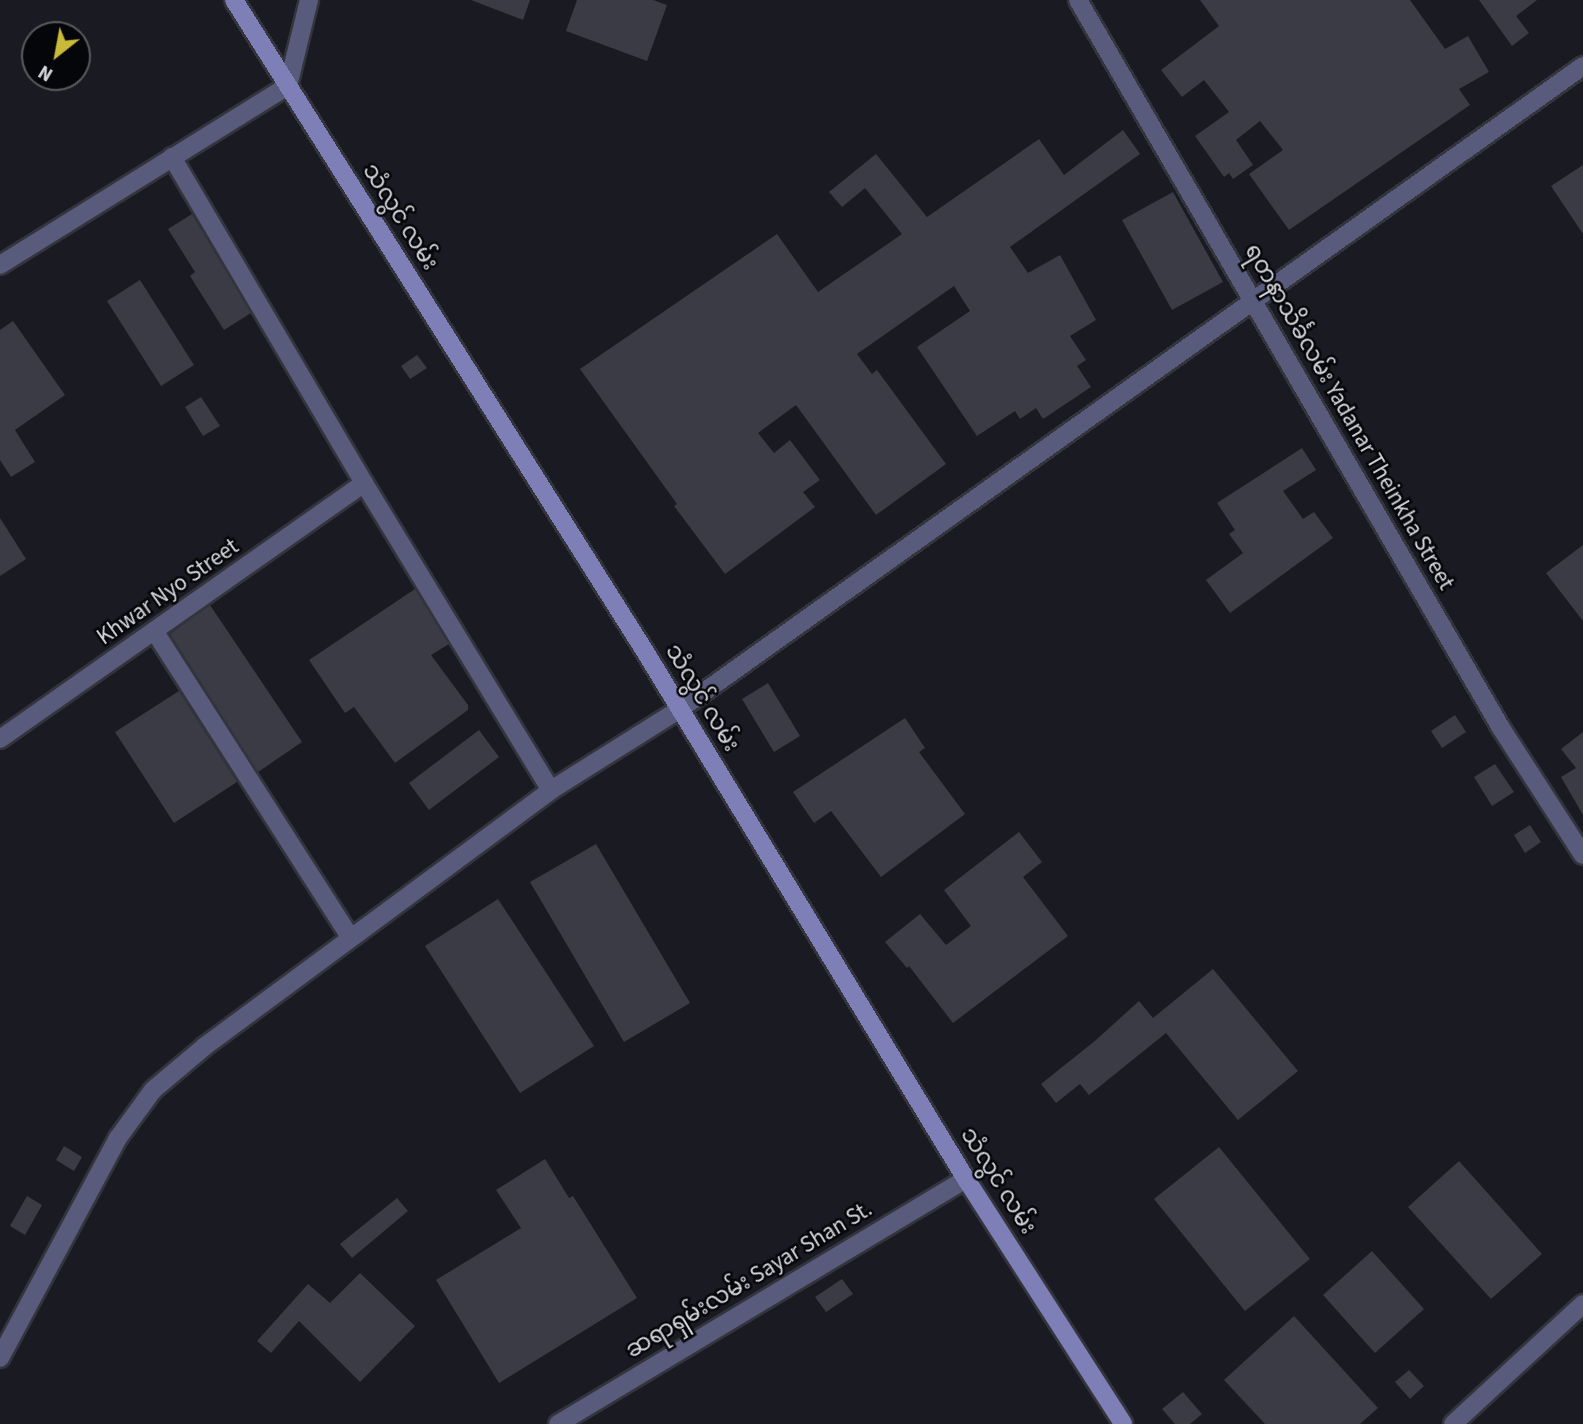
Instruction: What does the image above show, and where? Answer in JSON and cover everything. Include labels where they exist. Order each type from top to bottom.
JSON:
[{"type":"street","name":"သံလွင် လမ်း","points":[[233,0],[680,709],[966,1179],[1124,1424]]},
{"type":"street","points":[[0,265],[288,86],[309,0]]},
{"type":"street","name":"ရတနာသိင်္ခလမ်း Yadanar Theinkha Street","points":[[1078,0],[1501,728],[1583,855]]},
{"type":"street","points":[[0,1358],[118,1138],[153,1090],[350,937],[551,790],[680,709],[1254,303],[1583,66]]},
{"type":"street","points":[[172,157],[364,484],[551,790]]},
{"type":"street","name":"Khwar Nyo Street","points":[[0,739],[364,484]]},
{"type":"street","points":[[155,632],[350,937]]},
{"type":"street","name":"ဆရာရှမ်းလမ်း Sayar Shan St.","points":[[558,1424],[966,1179]]},
{"type":"street","points":[[1453,1424],[1583,1304]]},
{"type":"building","points":[[471,0],[530,0],[523,20]]},
{"type":"building","points":[[577,0],[653,0],[667,5],[647,61],[566,31]]},
{"type":"building","points":[[1200,0],[1410,0],[1445,49],[1468,36],[1489,72],[1459,89],[1470,105],[1289,230],[1249,174],[1283,150],[1260,121],[1236,140],[1253,165],[1233,179],[1229,173],[1224,177],[1195,136],[1229,112],[1204,80],[1182,97],[1161,70],[1219,26]]},
{"type":"building","points":[[1479,0],[1537,0],[1516,16],[1529,33],[1512,46]]},
{"type":"building","points":[[1123,130],[1140,154],[1010,247],[1028,273],[1060,255],[1096,320],[1070,336],[1086,360],[1077,366],[1091,387],[1043,419],[1036,408],[1020,419],[1015,411],[977,436],[917,347],[970,311],[954,286],[857,354],[872,374],[877,370],[946,464],[876,515],[796,405],[758,433],[774,453],[790,440],[820,480],[803,492],[815,507],[725,574],[674,506],[677,504],[580,369],[777,234],[818,292],[902,234],[865,188],[842,207],[829,192],[876,154],[927,217],[1039,139],[1064,175]]},
{"type":"building","points":[[1583,165],[1583,234],[1551,186]]},
{"type":"building","points":[[1173,192],[1223,282],[1172,310],[1122,220]]},
{"type":"building","points":[[192,214],[251,313],[224,330],[190,276],[195,272],[168,229]]},
{"type":"building","points":[[140,280],[194,365],[161,386],[107,301]]},
{"type":"building","points":[[13,321],[65,395],[15,430],[35,462],[11,477],[0,460],[0,330]]},
{"type":"building","points":[[417,355],[427,368],[410,379],[401,366]]},
{"type":"building","points":[[201,397],[220,426],[203,436],[185,407]]},
{"type":"building","points":[[1302,448],[1316,470],[1283,491],[1303,519],[1314,512],[1333,538],[1230,613],[1206,580],[1243,553],[1229,534],[1235,530],[1217,503]]},
{"type":"building","points":[[0,518],[26,559],[0,576]]},
{"type":"building","points":[[1583,545],[1583,621],[1546,573]]},
{"type":"building","points":[[415,589],[449,644],[431,655],[468,705],[468,710],[395,763],[354,707],[345,713],[309,660]]},
{"type":"building","points":[[210,605],[302,742],[258,772],[170,634]]},
{"type":"building","points":[[768,683],[800,736],[774,752],[742,699]]},
{"type":"building","points":[[179,691],[237,782],[174,823],[115,732]]},
{"type":"building","points":[[1455,715],[1466,732],[1442,748],[1431,731]]},
{"type":"building","points":[[905,718],[925,748],[919,752],[965,814],[881,877],[831,811],[814,823],[793,792]]},
{"type":"building","points":[[479,730],[499,757],[429,810],[409,783]]},
{"type":"building","points":[[1583,732],[1583,815],[1561,777],[1576,768],[1561,749]]},
{"type":"building","points":[[1495,764],[1514,792],[1492,806],[1474,777]]},
{"type":"building","points":[[1530,825],[1541,842],[1525,853],[1514,835]]},
{"type":"building","points":[[1019,832],[1042,862],[1023,877],[1068,936],[953,1023],[909,966],[907,968],[885,942],[920,914],[946,945],[971,926],[944,890]]},
{"type":"building","points":[[596,844],[690,1003],[624,1042],[530,882]]},
{"type":"building","points":[[498,899],[594,1046],[520,1093],[425,946]]},
{"type":"building","points":[[1213,969],[1298,1071],[1238,1120],[1166,1033],[1089,1095],[1080,1084],[1056,1103],[1041,1084],[1139,1001],[1153,1018]]},
{"type":"building","points":[[64,1146],[82,1157],[74,1171],[56,1160]]},
{"type":"building","points":[[1219,1147],[1310,1259],[1245,1311],[1154,1199]]},
{"type":"building","points":[[545,1159],[569,1198],[573,1196],[637,1298],[499,1383],[436,1280],[521,1228],[496,1190]]},
{"type":"building","points":[[1459,1161],[1542,1254],[1491,1299],[1408,1207]]},
{"type":"building","points":[[27,1196],[42,1205],[25,1235],[10,1226]]},
{"type":"building","points":[[397,1198],[408,1211],[352,1258],[340,1244]]},
{"type":"building","points":[[1372,1251],[1424,1309],[1375,1353],[1323,1295]]},
{"type":"building","points":[[360,1273],[415,1326],[360,1382],[299,1321],[271,1353],[257,1341],[308,1284],[330,1303]]},
{"type":"building","points":[[842,1279],[853,1294],[826,1312],[815,1297]]},
{"type":"building","points":[[1294,1316],[1378,1408],[1360,1424],[1265,1424],[1224,1380]]},
{"type":"building","points":[[1409,1370],[1424,1386],[1410,1399],[1395,1382]]},
{"type":"building","points":[[1183,1392],[1202,1414],[1190,1424],[1175,1424],[1162,1409]]}]
